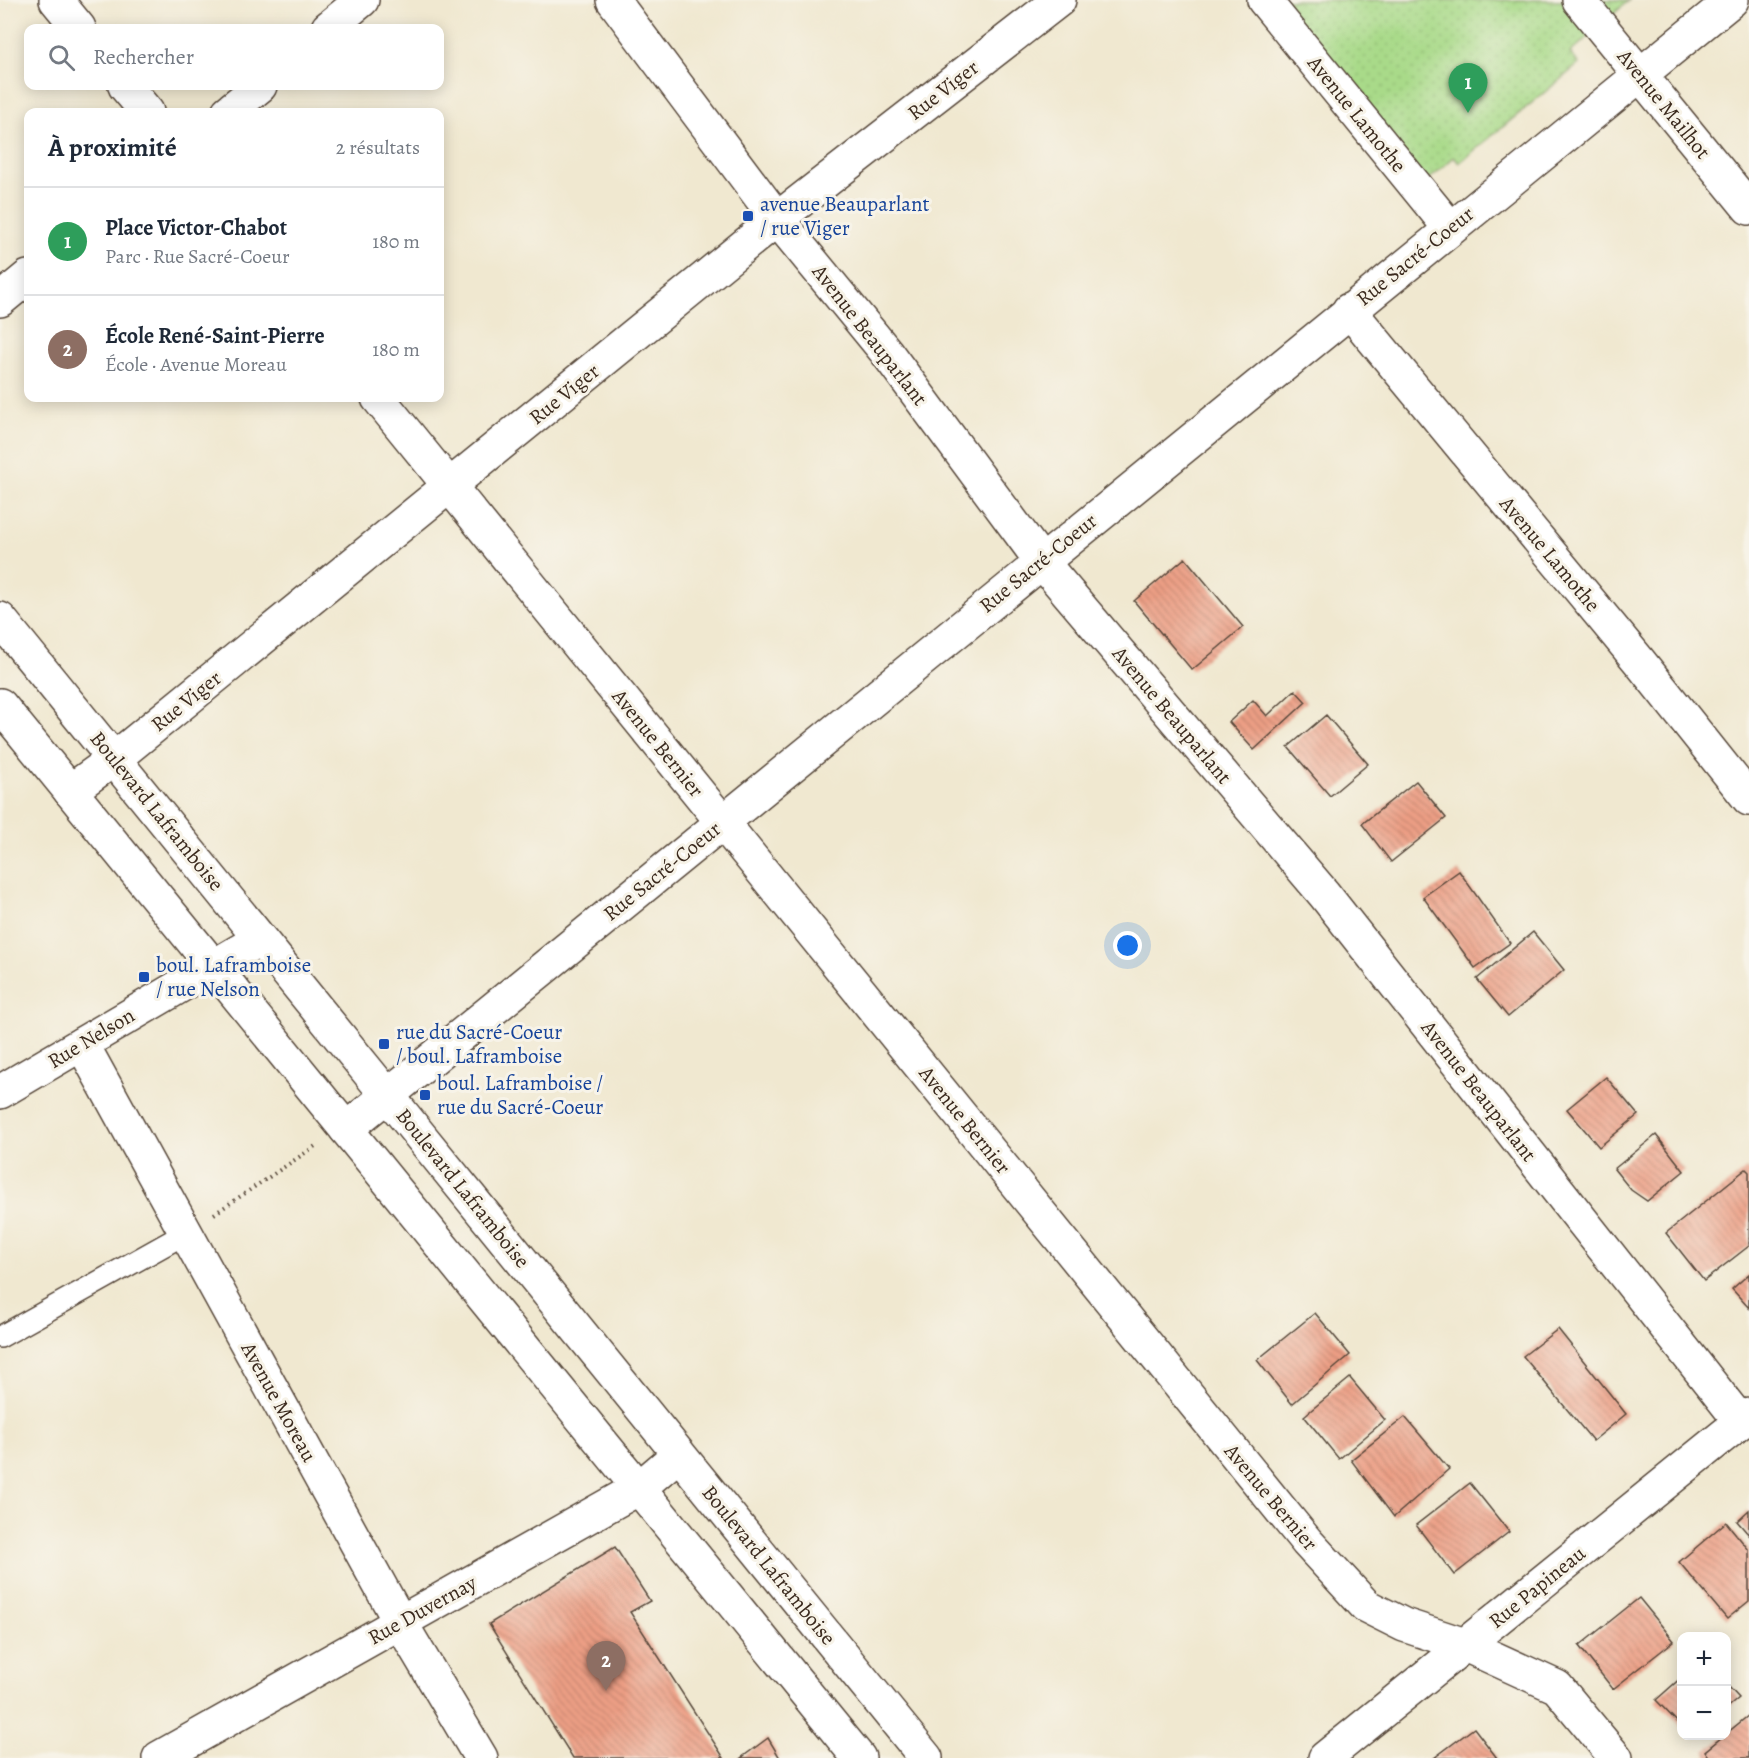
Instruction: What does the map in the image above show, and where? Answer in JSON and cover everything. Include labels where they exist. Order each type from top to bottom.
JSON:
[{"type":"street","points":[[56,0],[76,24]]},
{"type":"street","points":[[333,24],[362,0]]},
{"type":"street","name":"Avenue Beauparlant","points":[[613,0],[777,219],[887,353],[1041,561],[1324,894],[1745,1419]]},
{"type":"street","name":"Rue Viger","points":[[70,791],[114,759],[451,487],[777,219],[1059,0]]},
{"type":"street","name":"Avenue Lamothe","points":[[1264,0],[1450,228]]},
{"type":"street","name":"Avenue Mailhot","points":[[1579,0],[1749,208]]},
{"type":"street","name":"Rue Sacré-Coeur","points":[[334,1135],[387,1095],[1732,0]]},
{"type":"street","points":[[128,90],[144,108]]},
{"type":"street","points":[[233,108],[255,90]]},
{"type":"street","points":[[0,300],[24,280]]},
{"type":"street","name":"Avenue Lamothe","points":[[1349,310],[1639,661],[1749,800]]},
{"type":"street","name":"Avenue Bernier","points":[[381,402],[1307,1542],[1366,1606],[1404,1625],[1465,1645],[1557,1687],[1616,1758]]},
{"type":"street","name":"Boulevard Laframboise","points":[[0,619],[926,1758]]},
{"type":"street","points":[[0,705],[213,966],[334,1135],[639,1488],[859,1758]]},
{"type":"street","name":"Rue Nelson","points":[[0,1092],[260,939]]},
{"type":"street","name":"Avenue Moreau","points":[[82,1044],[400,1622],[481,1758]]},
{"type":"street","name":"Rue Papineau","points":[[1325,1758],[1745,1419]]},
{"type":"street","name":"Rue Duvernay","points":[[159,1758],[639,1488],[679,1454]]},
{"type":"lane","points":[[0,1337],[186,1233]]},
{"type":"path","points":[[186,1233],[334,1135]]},
{"type":"green space","points":[[1276,0],[1629,0],[1570,53],[1579,64],[1459,163],[1454,157],[1426,182]]},
{"type":"building","points":[[1185,558],[1243,627],[1192,670],[1134,601]]},
{"type":"building","points":[[1295,690],[1306,702],[1254,750],[1229,722],[1253,700],[1267,716]]},
{"type":"building","points":[[1326,715],[1368,764],[1330,796],[1288,747]]},
{"type":"building","points":[[1416,781],[1446,818],[1391,862],[1362,824]]},
{"type":"building","points":[[1459,871],[1510,943],[1475,968],[1423,897]]},
{"type":"building","points":[[1533,932],[1564,970],[1508,1017],[1477,979]]},
{"type":"building","points":[[1606,1077],[1638,1115],[1599,1147],[1567,1109]]},
{"type":"building","points":[[1656,1135],[1684,1171],[1647,1201],[1631,1190],[1614,1169]]},
{"type":"building","points":[[1746,1169],[1749,1172],[1749,1246],[1704,1281],[1666,1233]]},
{"type":"building","points":[[1749,1274],[1749,1308],[1732,1289]]},
{"type":"building","points":[[1315,1313],[1350,1355],[1292,1404],[1257,1360]]},
{"type":"building","points":[[1558,1329],[1626,1414],[1593,1441],[1523,1356]]},
{"type":"building","points":[[1350,1378],[1385,1420],[1339,1459],[1304,1416]]},
{"type":"building","points":[[1405,1417],[1449,1469],[1394,1517],[1351,1460]]},
{"type":"building","points":[[1470,1483],[1509,1532],[1454,1575],[1416,1525]]},
{"type":"building","points":[[1749,1510],[1749,1535],[1737,1521]]},
{"type":"building","points":[[1726,1522],[1749,1550],[1749,1601],[1727,1619],[1679,1562]]},
{"type":"building","points":[[615,1547],[650,1601],[630,1612],[724,1758],[573,1758],[489,1624]]},
{"type":"building","points":[[1639,1598],[1674,1641],[1613,1689],[1579,1646]]},
{"type":"building","points":[[1677,1681],[1677,1722],[1656,1700]]},
{"type":"building","points":[[1731,1689],[1739,1698],[1731,1705]]},
{"type":"building","points":[[1749,1715],[1749,1758],[1710,1758],[1705,1751],[1718,1740],[1731,1740],[1731,1730]]},
{"type":"building","points":[[1474,1728],[1497,1758],[1434,1758]]},
{"type":"building","points":[[768,1738],[780,1758],[741,1758]]},
{"type":"place","name":"Place Victor-Chabot","points":[[1468,113]]},
{"type":"place","name":"avenue Beauparlant / rue Viger","points":[[748,216]]},
{"type":"place","name":"boul. Laframboise / rue Nelson","points":[[144,977]]},
{"type":"place","name":"rue du Sacré-Coeur / boul. Laframboise","points":[[384,1044]]},
{"type":"place","name":"boul. Laframboise / rue du Sacré-Coeur","points":[[425,1095]]},
{"type":"place","name":"École René-Saint-Pierre","points":[[606,1691]]}]
